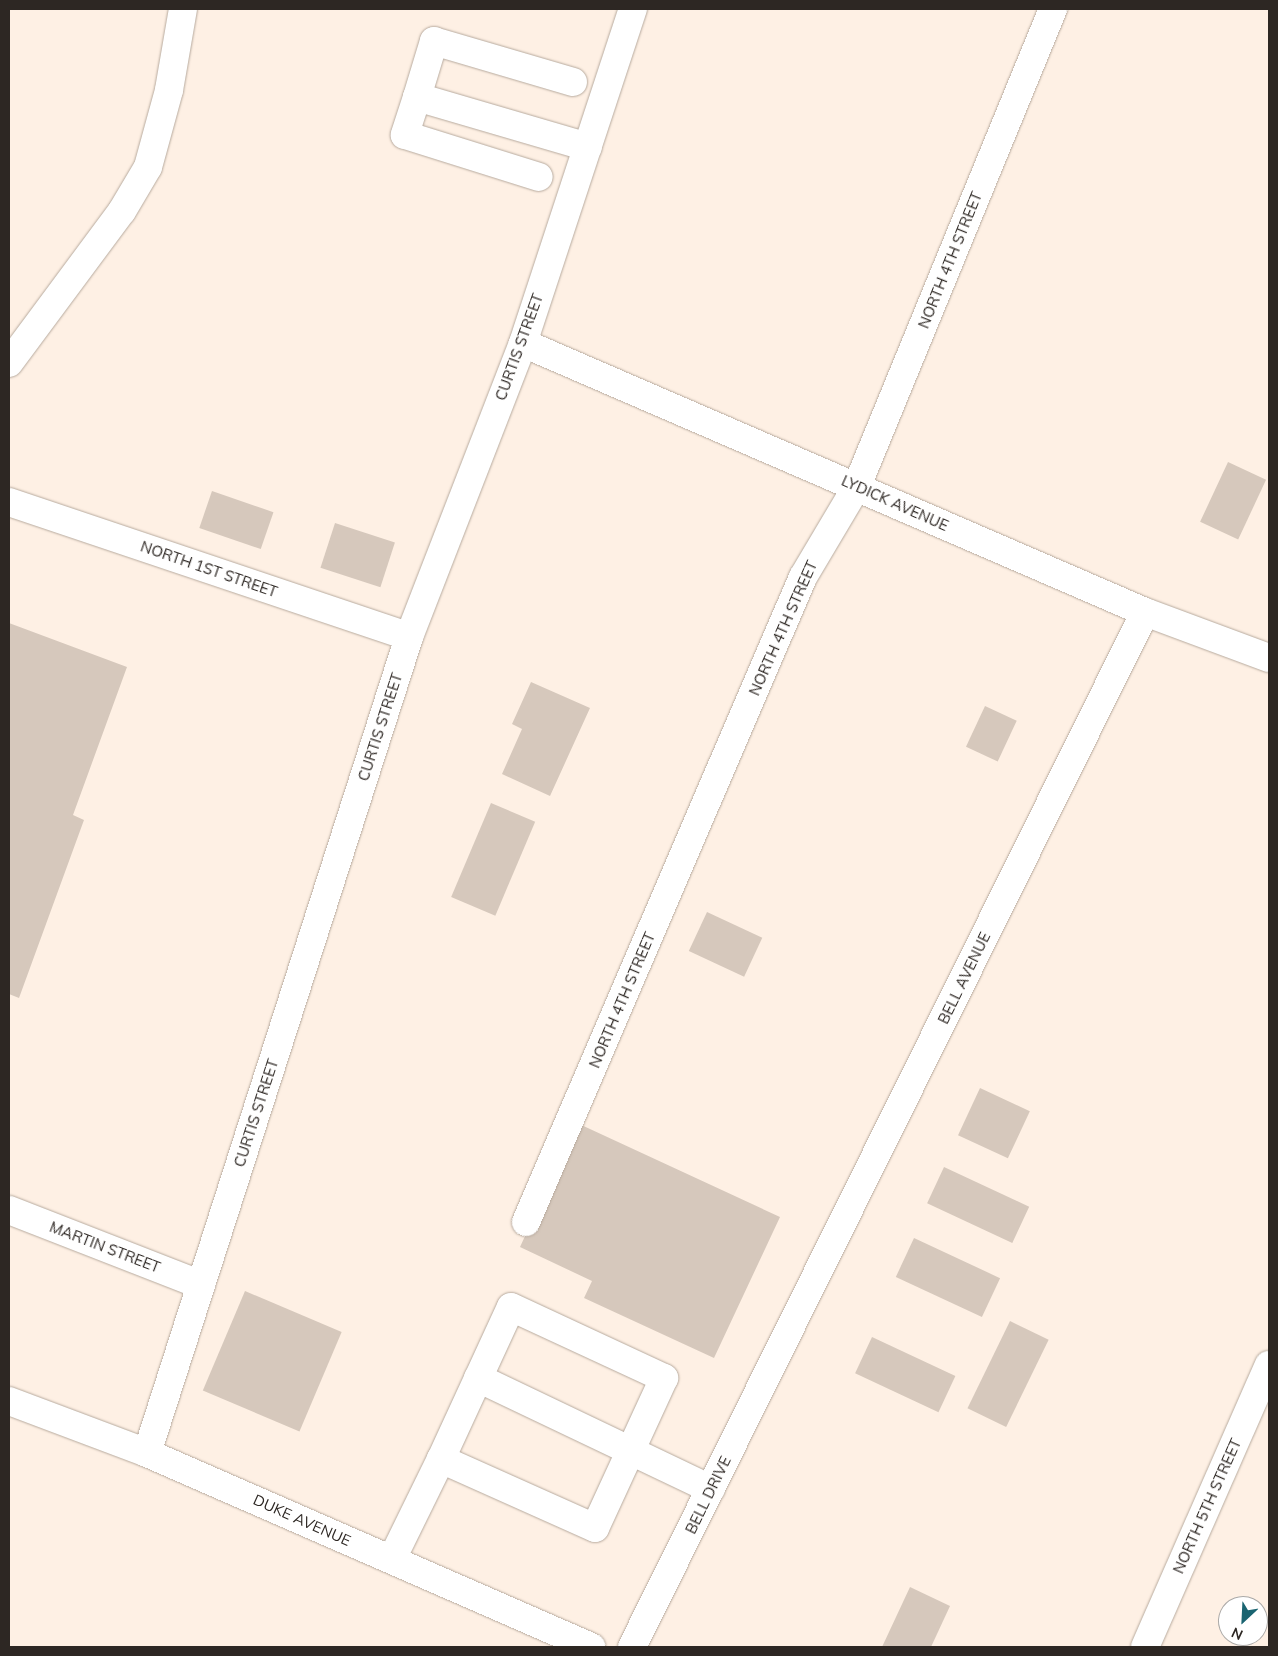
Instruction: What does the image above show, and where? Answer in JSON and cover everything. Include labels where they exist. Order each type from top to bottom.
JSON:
[{"type":"street","points":[[9,363],[122,211],[148,166],[169,90],[183,9]]},
{"type":"street","name":"CURTIS STREET","points":[[147,1453],[409,637],[523,343],[633,9]]},
{"type":"street","name":"NORTH 4TH STREET","points":[[526,1222],[804,577],[857,486],[1053,9]]},
{"type":"street","points":[[539,178],[405,135],[434,40],[573,82]]},
{"type":"street","points":[[417,97],[588,147]]},
{"type":"street","name":"LYDICK AVENUE","points":[[523,343],[1145,612],[1269,658]]},
{"type":"street","name":"NORTH 1ST STREET","points":[[9,502],[409,637]]},
{"type":"street","name":"BELL AVENUE","points":[[783,1344],[1145,612]]},
{"type":"street","name":"MARTIN STREET","points":[[9,1210],[201,1285]]},
{"type":"street","points":[[392,1559],[511,1307],[664,1378],[594,1528],[441,1458]]},
{"type":"street","name":"BELL DRIVE","points":[[632,1647],[783,1344]]},
{"type":"street","name":"NORTH 5TH STREET","points":[[1145,1647],[1269,1365]]},
{"type":"street","points":[[478,1378],[711,1489]]},
{"type":"street","name":"DUKE AVENUE","points":[[9,1401],[147,1453],[592,1647]]},
{"type":"building","points":[[1228,462],[1266,480],[1238,540],[1200,522]]},
{"type":"building","points":[[212,491],[273,512],[261,549],[199,528]]},
{"type":"building","points":[[335,523],[395,542],[380,587],[320,568]]},
{"type":"building","points":[[9,623],[127,667],[73,815],[84,820],[19,998],[9,994]]},
{"type":"building","points":[[531,682],[590,708],[550,796],[502,774],[522,729],[512,724]]},
{"type":"building","points":[[985,706],[1017,721],[998,762],[966,747]]},
{"type":"building","points":[[491,803],[535,822],[495,916],[451,897]]},
{"type":"building","points":[[707,912],[762,938],[744,977],[689,951]]},
{"type":"building","points":[[980,1088],[1030,1111],[1008,1158],[958,1135]]},
{"type":"building","points":[[577,1123],[780,1217],[714,1358],[584,1298],[592,1281],[520,1247]]},
{"type":"building","points":[[944,1167],[1029,1207],[1012,1243],[927,1203]]},
{"type":"building","points":[[914,1238],[1000,1278],[982,1317],[896,1277]]},
{"type":"building","points":[[245,1291],[342,1332],[299,1431],[203,1390]]},
{"type":"building","points":[[1010,1321],[1049,1340],[1006,1427],[967,1408]]},
{"type":"building","points":[[872,1337],[955,1376],[938,1412],[855,1373]]},
{"type":"building","points":[[910,1587],[950,1606],[931,1647],[882,1647]]}]
